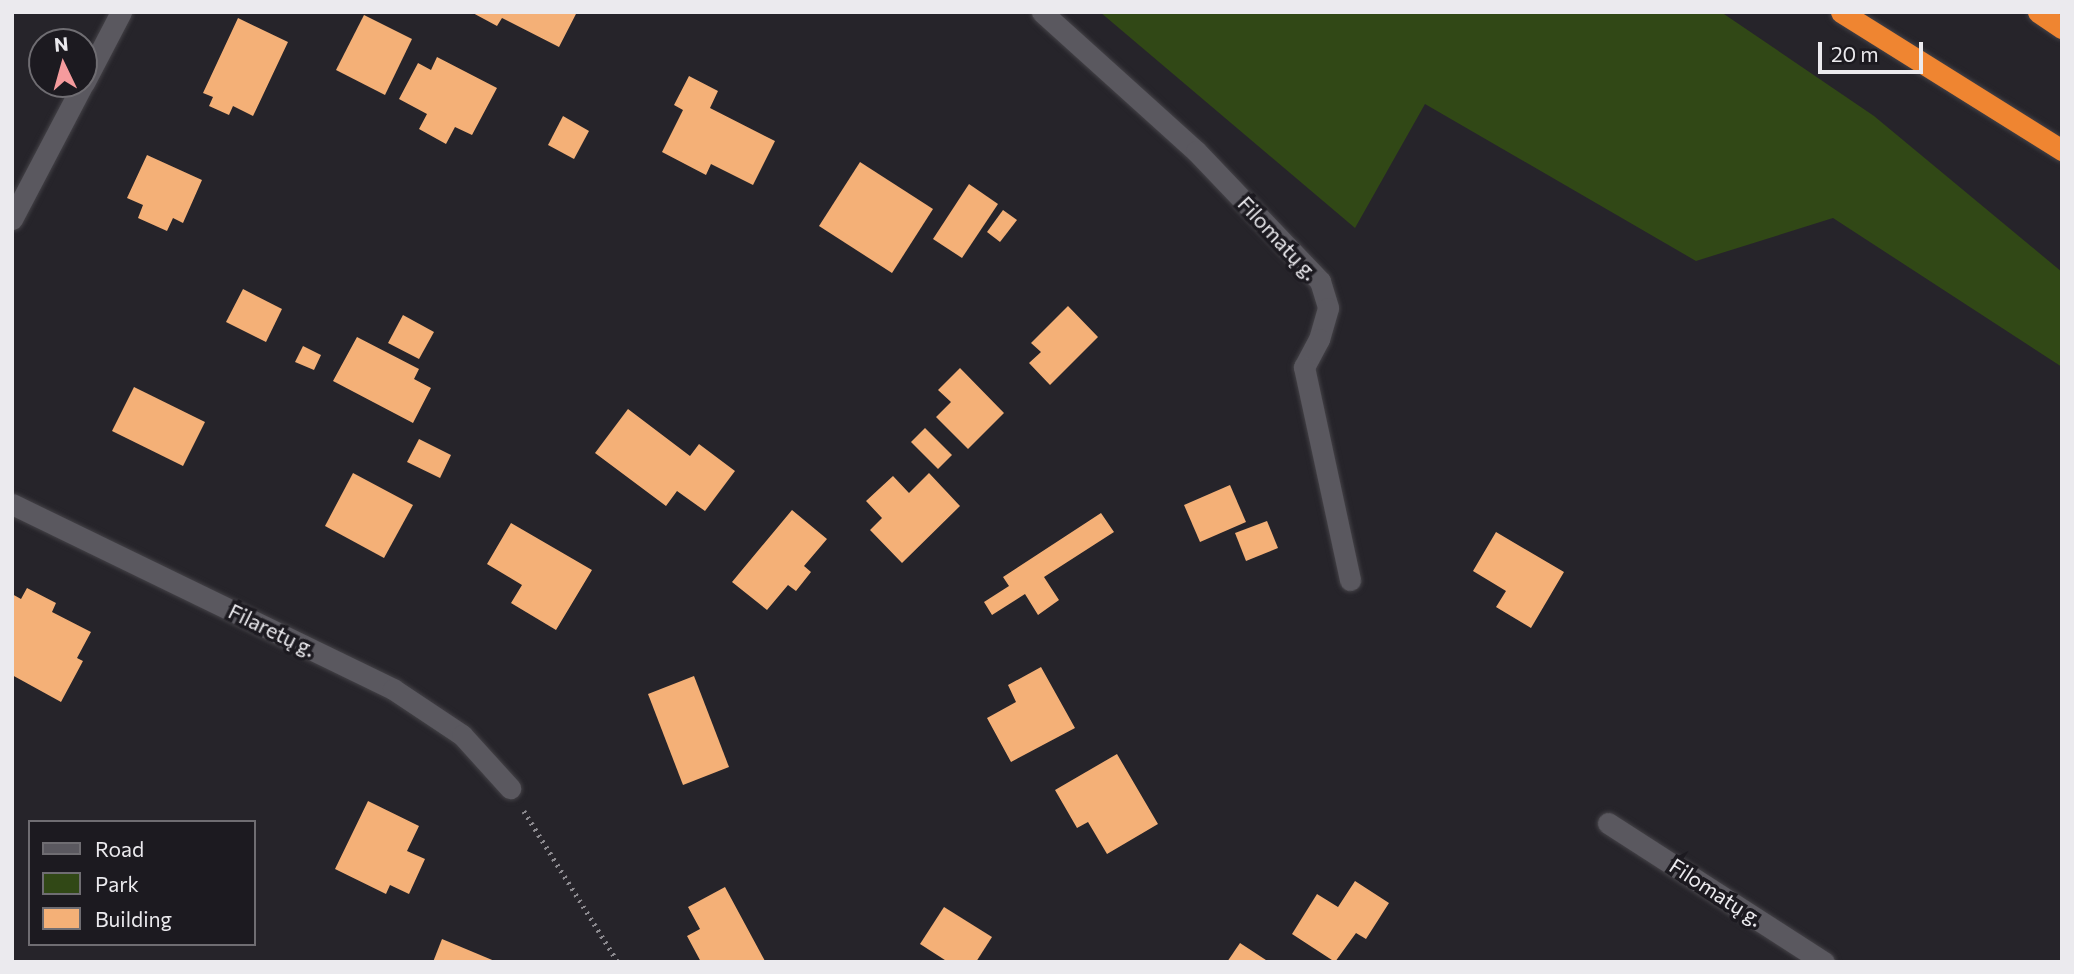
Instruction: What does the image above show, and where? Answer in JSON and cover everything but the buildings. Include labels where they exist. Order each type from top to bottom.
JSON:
[{"type":"highway","points":[[1841,12],[2062,150]]},
{"type":"highway","points":[[2038,12],[2062,28]]},
{"type":"street","points":[[98,56],[121,12]]},
{"type":"street","name":"Filomatų g.","points":[[1042,12],[1196,151],[1320,281],[1328,308],[1319,339],[1304,367],[1350,580]]},
{"type":"street","points":[[12,219],[76,98]]},
{"type":"street","name":"Filaretų g.","points":[[12,503],[393,689],[462,735],[510,788]]},
{"type":"street","name":"Filomatų g.","points":[[1608,823],[1824,962]]},
{"type":"path","points":[[510,788],[618,962]]},
{"type":"green space","points":[[1100,12],[1721,12],[1874,116],[2062,272],[2062,367],[1833,218],[1696,261],[1425,104],[1355,228]]}]
